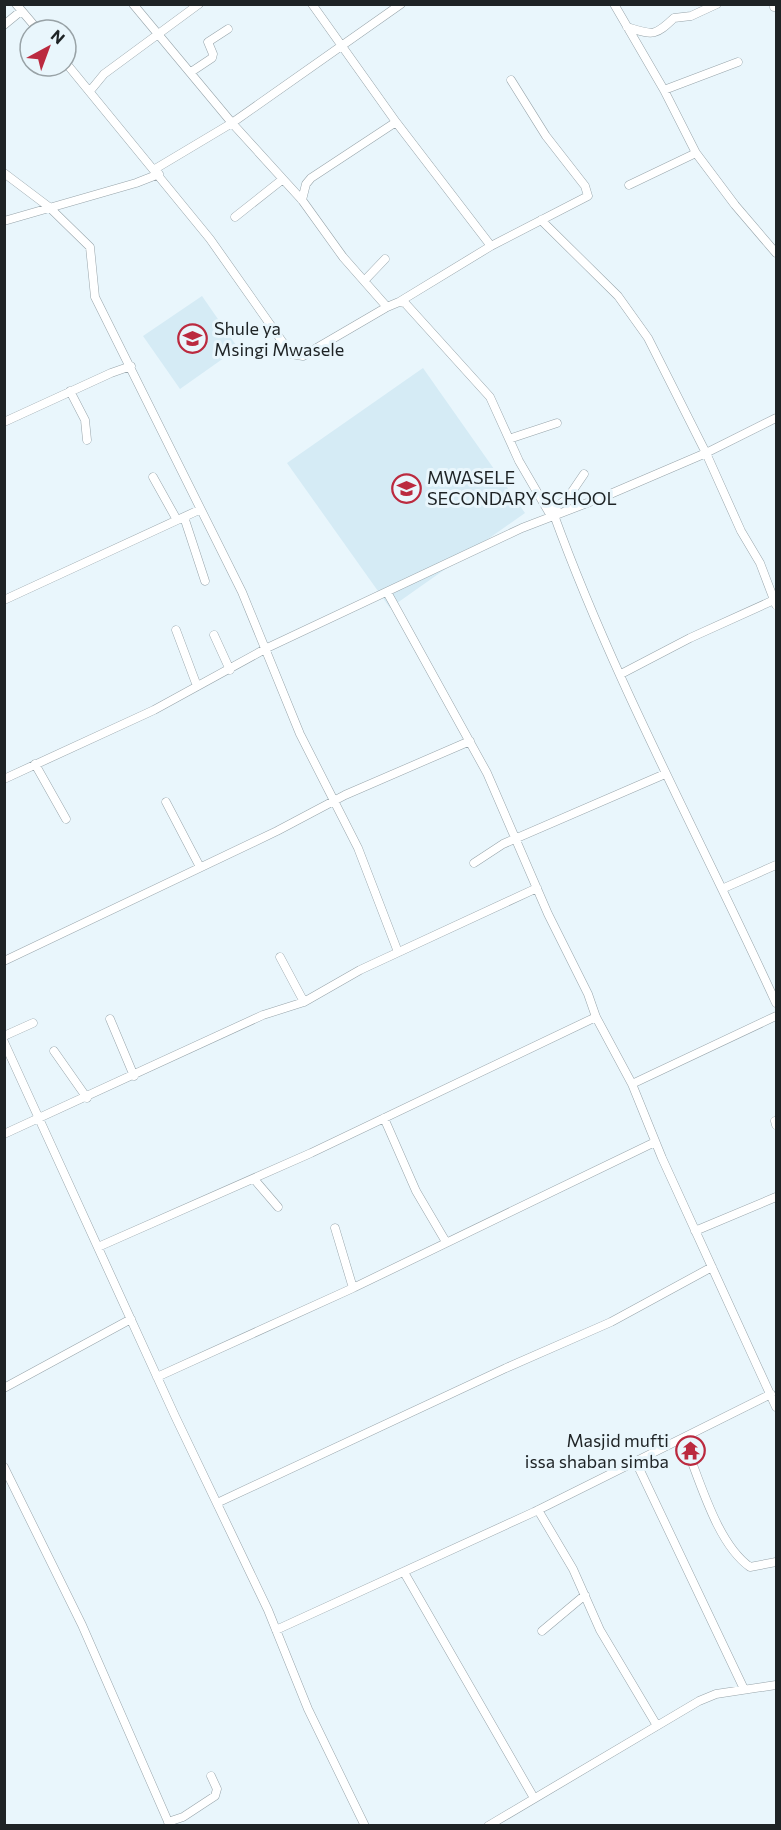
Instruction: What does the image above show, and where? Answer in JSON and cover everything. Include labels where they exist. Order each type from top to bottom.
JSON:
[{"type":"street","points":[[133,4],[232,123],[302,200],[343,257],[387,307]]},
{"type":"street","points":[[90,91],[100,77],[199,4]]},
{"type":"street","points":[[312,4],[396,122],[491,246]]},
{"type":"street","points":[[4,221],[136,183],[232,123],[401,4]]},
{"type":"street","points":[[614,4],[664,90],[696,153],[735,205],[777,252]]},
{"type":"street","points":[[627,27],[655,33],[664,29],[674,18],[691,16],[717,4]]},
{"type":"street","points":[[4,25],[18,8]]},
{"type":"street","points":[[190,72],[212,58],[213,54],[208,42],[228,29]]},
{"type":"street","points":[[664,90],[738,62]]},
{"type":"street","points":[[78,77],[143,158],[157,171],[234,271],[285,347],[294,356],[303,356],[322,347],[491,246],[588,196],[589,192],[546,136],[511,80]]},
{"type":"street","points":[[302,200],[306,184],[311,178],[396,122]]},
{"type":"street","points":[[629,185],[696,153]]},
{"type":"street","points":[[4,173],[50,207],[90,247],[95,297],[131,366],[199,510],[242,592],[267,648],[300,735],[358,848],[398,952]]},
{"type":"street","points":[[235,218],[283,179]]},
{"type":"street","points":[[541,220],[618,296],[641,327],[706,453],[737,523],[760,564],[775,603],[690,638],[621,674]]},
{"type":"street","points":[[365,280],[385,259]]},
{"type":"street","points":[[399,302],[405,303],[484,389],[497,410],[509,440],[551,515],[664,774],[724,888],[777,1003]]},
{"type":"street","points":[[4,422],[131,366]]},
{"type":"street","points":[[70,391],[85,420],[87,440]]},
{"type":"street","points":[[4,779],[154,710],[267,648],[551,515],[706,453],[777,418]]},
{"type":"street","points":[[509,440],[557,423]]},
{"type":"street","points":[[551,515],[567,499],[584,474]]},
{"type":"street","points":[[153,477],[181,518],[205,581]]},
{"type":"street","points":[[4,600],[199,510]]},
{"type":"street","points":[[387,592],[470,741],[517,839],[537,888],[588,994],[596,1017],[632,1084],[655,1142],[777,1407]]},
{"type":"street","points":[[176,630],[197,686]]},
{"type":"street","points":[[214,635],[230,670]]},
{"type":"street","points":[[4,961],[334,801],[470,741]]},
{"type":"street","points":[[35,764],[66,819]]},
{"type":"street","points":[[474,863],[503,844],[664,774]]},
{"type":"street","points":[[166,802],[200,867]]},
{"type":"street","points":[[724,888],[777,865]]},
{"type":"street","points":[[4,1134],[87,1098],[263,1015],[304,1002],[398,952],[537,888]]},
{"type":"street","points":[[280,957],[304,1002]]},
{"type":"street","points":[[632,1084],[777,1016]]},
{"type":"street","points":[[98,1247],[254,1179],[596,1017]]},
{"type":"street","points":[[110,1019],[134,1076]]},
{"type":"street","points":[[4,1036],[33,1023]]},
{"type":"street","points":[[4,1042],[276,1630],[308,1709],[365,1826]]},
{"type":"street","points":[[54,1051],[87,1098]]},
{"type":"street","points":[[384,1118],[416,1191],[446,1242]]},
{"type":"street","points":[[157,1377],[353,1288],[655,1142]]},
{"type":"street","points":[[254,1179],[278,1207]]},
{"type":"street","points":[[695,1231],[777,1197]]},
{"type":"street","points":[[335,1228],[353,1288]]},
{"type":"street","points":[[217,1503],[506,1368],[626,1315],[712,1268]]},
{"type":"street","points":[[4,1388],[131,1319]]},
{"type":"street","points":[[276,1630],[405,1574],[771,1394]]},
{"type":"street","points":[[683,1439],[717,1521],[738,1559],[750,1568],[777,1562]]},
{"type":"street","points":[[636,1462],[744,1689]]},
{"type":"street","points":[[4,1467],[86,1634],[169,1824],[215,1796],[217,1789],[211,1776]]},
{"type":"street","points":[[538,1510],[561,1547],[600,1630],[656,1724]]},
{"type":"street","points":[[405,1574],[534,1798]]},
{"type":"street","points":[[542,1631],[585,1595]]},
{"type":"street","points":[[488,1826],[656,1724],[716,1694],[777,1685]]},
{"type":"shaded area","points":[[202,296],[238,348],[180,389],[143,336]]},
{"type":"shaded area","name":"MWASELE SECONDARY SCHOOL","points":[[423,368],[525,513],[390,608],[287,463]]},
{"type":"place","name":"Shule ya Msingi Mwasele","points":[[193,339]]},
{"type":"place","name":"MWASELE SECONDARY SCHOOL","points":[[406,488]]},
{"type":"place","name":"Masjid mufti issa shaban simba","points":[[690,1451]]}]
